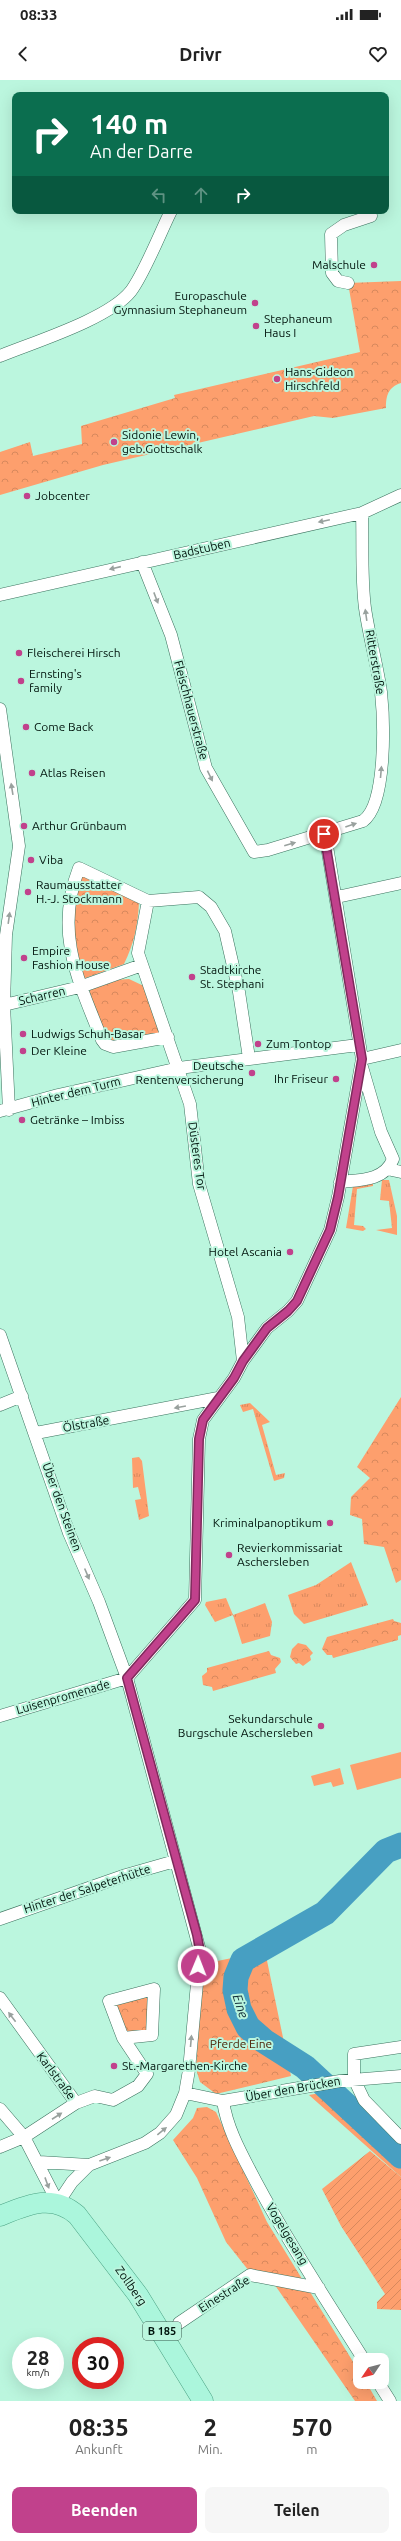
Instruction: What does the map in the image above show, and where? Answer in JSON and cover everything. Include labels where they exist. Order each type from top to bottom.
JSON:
[{"type":"main road","name":"B 185","points":[[0,2216],[37,2202],[58,2203]]},
{"type":"main road","name":"Zollberg","points":[[58,2203],[77,2215],[115,2264],[163,2333],[203,2401]]},
{"type":"street","points":[[0,356],[105,311],[125,297],[132,290],[170,214]]},
{"type":"street","points":[[348,283],[338,281],[332,273],[331,234],[344,225],[371,216],[371,214]]},
{"type":"street","name":"Badstuben","points":[[0,595],[362,513],[401,494]]},
{"type":"street","name":"Ritterstraße","points":[[324,834],[363,821],[374,810],[380,776],[383,714],[365,608],[362,513]]},
{"type":"street","name":"Fleischhauerstraße","points":[[142,562],[176,651],[204,761],[213,782],[254,852],[268,850],[324,834]]},
{"type":"street","points":[[0,709],[4,761],[19,846],[6,935],[4,1005],[4,1111]]},
{"type":"street","points":[[324,834],[337,897],[358,1045],[381,1132],[392,1159],[387,1169],[368,1179],[340,1182]]},
{"type":"street","points":[[168,1037],[113,1047],[106,1044],[80,987],[69,947],[67,913],[71,890],[79,868],[148,901],[199,897],[211,907],[225,932],[231,950],[247,1035],[249,1058]]},
{"type":"street","points":[[337,897],[401,883]]},
{"type":"street","name":"Düsteres Tor","points":[[148,901],[138,953],[179,1068],[190,1104],[199,1184],[238,1316],[243,1361]]},
{"type":"street","name":"Scharren","points":[[4,1005],[80,987],[142,964]]},
{"type":"street","name":"Hinter dem Turm","points":[[4,1111],[58,1095],[179,1068],[358,1045]]},
{"type":"street","points":[[362,1062],[401,1050]]},
{"type":"street","points":[[127,1678],[195,1600],[199,1439],[203,1420],[234,1378],[243,1361],[267,1328],[288,1311],[297,1301],[330,1230],[338,1197],[362,1062]]},
{"type":"street","points":[[387,1169],[401,1172]]},
{"type":"street","name":"Über den Steinen","points":[[0,1335],[36,1433],[69,1533],[99,1602],[127,1678],[200,1951],[185,2093],[176,2115],[160,2133],[128,2151],[89,2164]]},
{"type":"street","points":[[0,1405],[22,1396]]},
{"type":"street","name":"Ölstraße","points":[[36,1433],[137,1415],[218,1398]]},
{"type":"street","name":"Luisenpromenade","points":[[0,1716],[127,1678]]},
{"type":"street","name":"Hinter der Salpeterhütte","points":[[0,1919],[126,1875],[175,1861]]},
{"type":"street","points":[[76,2103],[95,2096],[113,2100],[138,2086],[147,2074],[123,2038],[109,2001],[154,1989],[152,2034],[123,2038]]},
{"type":"street","name":"Karlstraße","points":[[0,1998],[76,2103],[24,2136],[0,2147]]},
{"type":"street","points":[[401,2047],[354,2054],[354,2079],[364,2100],[401,2138]]},
{"type":"street","name":"Über den Brücken","points":[[185,2093],[223,2101],[354,2079],[401,2076]]},
{"type":"street","name":"Vogelgesang","points":[[223,2101],[233,2134],[275,2217],[360,2353]]},
{"type":"street","points":[[0,2109],[24,2136],[39,2162],[58,2203]]},
{"type":"street","points":[[39,2162],[89,2164]]},
{"type":"street","points":[[58,2203],[72,2182],[89,2164]]},
{"type":"street","name":"Einestraße","points":[[179,2323],[250,2275],[319,2288]]},
{"type":"street","points":[[382,2389],[390,2401]]},
{"type":"green space","points":[[401,281],[401,383],[393,387],[389,392],[386,408],[333,418],[314,416],[103,465],[0,495],[0,452],[30,442],[33,456],[82,444],[81,426],[175,398],[174,395],[360,352],[348,283]]},
{"type":"green space","points":[[81,874],[139,902],[135,934],[124,964],[83,979],[71,924]]},
{"type":"green space","points":[[129,979],[146,987],[162,1032],[114,1043],[105,1038],[88,994],[91,988],[114,980]]},
{"type":"green space","points":[[382,1180],[389,1180],[397,1216],[397,1235],[376,1230],[392,1228],[389,1201],[380,1200]]},
{"type":"green space","points":[[373,1182],[373,1186],[357,1189],[354,1225],[363,1226],[366,1229],[363,1231],[346,1228],[353,1186]]},
{"type":"green space","points":[[401,1397],[401,1580],[396,1583],[384,1547],[364,1544],[362,1519],[350,1515],[351,1497],[370,1478],[357,1467]]},
{"type":"green space","points":[[250,1403],[270,1422],[262,1425],[276,1475],[285,1473],[284,1478],[274,1481],[253,1409],[243,1412],[240,1405]]},
{"type":"green space","points":[[139,1457],[142,1461],[149,1516],[139,1520],[135,1500],[141,1499],[138,1487],[133,1488],[132,1458]]},
{"type":"green space","points":[[351,1562],[368,1605],[304,1624],[294,1614],[288,1595],[316,1585]]},
{"type":"green space","points":[[226,1598],[233,1615],[215,1622],[205,1605],[206,1602]]},
{"type":"green space","points":[[265,1603],[272,1622],[270,1636],[242,1644],[233,1615]]},
{"type":"green space","points":[[393,1619],[394,1621],[401,1623],[401,1635],[398,1636],[398,1640],[333,1658],[332,1655],[327,1655],[322,1649],[327,1637]]},
{"type":"green space","points":[[298,1643],[306,1645],[313,1653],[310,1656],[311,1660],[303,1666],[299,1663],[296,1664],[290,1657],[292,1649]]},
{"type":"green space","points":[[269,1651],[271,1655],[280,1658],[281,1662],[275,1669],[276,1673],[213,1691],[212,1687],[203,1685],[202,1676],[207,1672],[207,1668]]},
{"type":"green space","points":[[401,1752],[401,1778],[357,1790],[350,1765]]},
{"type":"green space","points":[[340,1768],[344,1784],[333,1787],[331,1782],[314,1786],[311,1776]]},
{"type":"green space","name":"Pferde Eine","points":[[265,1951],[291,2076],[216,2094],[200,2082],[196,2069],[203,1964]]},
{"type":"green space","points":[[150,1996],[149,2032],[125,2033],[116,2004]]},
{"type":"green space","points":[[342,2089],[401,2148],[401,2177],[309,2095]]},
{"type":"green space","points":[[207,2107],[216,2112],[267,2222],[353,2362],[353,2389],[370,2389],[377,2401],[355,2401],[268,2275],[249,2271],[226,2242],[197,2178],[173,2140],[193,2118],[197,2108]]},
{"type":"green space","points":[[370,2151],[401,2177],[401,2310],[377,2309],[377,2302],[385,2294],[341,2226],[322,2189]]},
{"type":"waterway","name":"Eine","points":[[401,1845],[386,1851],[325,1913],[243,1960],[236,1977],[235,1990],[239,2009],[248,2027],[264,2041],[305,2067],[401,2156]]},
{"type":"place","name":"Malschule","points":[[374,265]]},
{"type":"place","name":"Europaschule Gymnasium Stephaneum","points":[[255,303]]},
{"type":"place","name":"Stephaneum Haus I","points":[[256,326]]},
{"type":"place","name":"Hans-Gideon Hirschfeld","points":[[277,379]]},
{"type":"place","name":"Sidonie Lewin, geb.Gottschalk","points":[[114,442]]},
{"type":"place","name":"Jobcenter","points":[[27,496]]},
{"type":"place","name":"Fleischerei Hirsch","points":[[19,653]]},
{"type":"place","name":"Ernsting's family","points":[[21,681]]},
{"type":"place","name":"Come Back","points":[[26,727]]},
{"type":"place","name":"Atlas Reisen","points":[[32,773]]},
{"type":"place","name":"Arthur Grünbaum","points":[[24,826]]},
{"type":"place","name":"Viba","points":[[31,860]]},
{"type":"place","name":"Raumausstatter H.-J. Stockmann","points":[[28,892]]},
{"type":"place","name":"Empire Fashion House","points":[[24,958]]},
{"type":"place","name":"Stadtkirche St. Stephani","points":[[192,977]]},
{"type":"place","name":"Ludwigs Schuh-Basar","points":[[23,1034]]},
{"type":"place","name":"Zum Tontop","points":[[258,1044]]},
{"type":"place","name":"Der Kleine","points":[[23,1051]]},
{"type":"place","name":"Deutsche Rentenversicherung","points":[[252,1073]]},
{"type":"place","name":"Ihr Friseur","points":[[336,1079]]},
{"type":"place","name":"Getränke – Imbiss","points":[[22,1120]]},
{"type":"place","name":"Hotel Ascania","points":[[290,1252]]},
{"type":"place","name":"Kriminalpanoptikum","points":[[330,1523]]},
{"type":"place","name":"Revierkommissariat Aschersleben","points":[[229,1555]]},
{"type":"place","name":"Sekundarschule Burgschule Aschersleben","points":[[321,1726]]},
{"type":"place","name":"St.-Margarethen-Kirche","points":[[114,2066]]},
{"type":"route","points":[[198,1966],[200,1951],[197,1935],[152,1777],[127,1678],[195,1600],[199,1439],[203,1420],[234,1378],[243,1361],[267,1328],[288,1311],[297,1301],[330,1230],[338,1197],[362,1059],[358,1045],[337,897],[324,834]]}]
